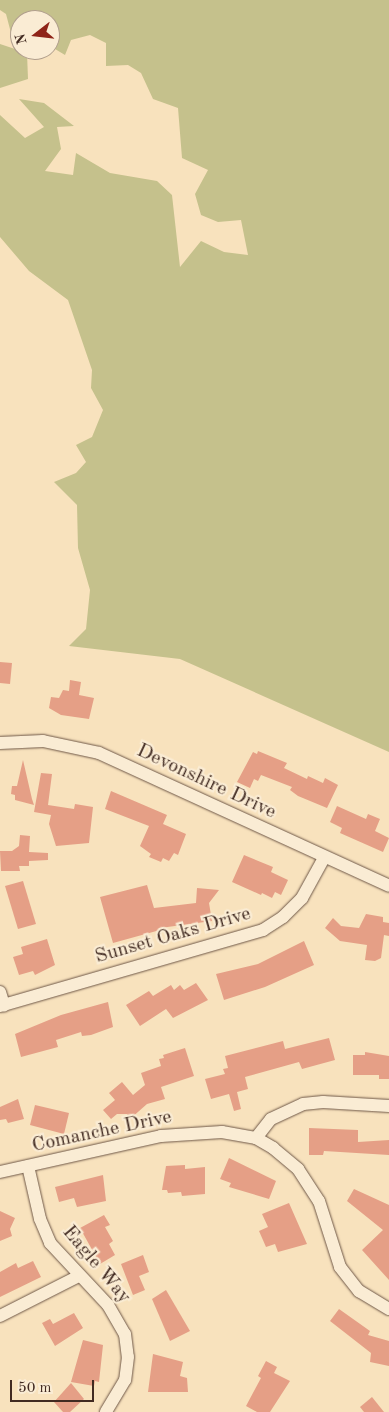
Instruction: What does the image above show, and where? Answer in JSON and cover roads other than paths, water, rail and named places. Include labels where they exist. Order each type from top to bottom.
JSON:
[{"type":"street","name":"Devonshire Drive","points":[[0,743],[43,741],[99,753],[324,858],[389,886]]},
{"type":"street","name":"Sunset Oaks Drive","points":[[2,1006],[263,930],[283,917],[302,898],[324,858]]},
{"type":"street","points":[[0,992],[2,1006]]},
{"type":"street","points":[[256,1138],[271,1119],[303,1104],[323,1102],[389,1106]]},
{"type":"street","name":"Comanche Drive","points":[[0,1172],[161,1136],[222,1132],[256,1138],[273,1148],[298,1169],[318,1201],[340,1267],[359,1291],[389,1309]]},
{"type":"street","name":"Eagle Way","points":[[28,1166],[44,1230],[56,1252],[115,1314],[128,1345],[125,1380],[106,1412]]},
{"type":"street","points":[[0,1316],[79,1276]]}]
